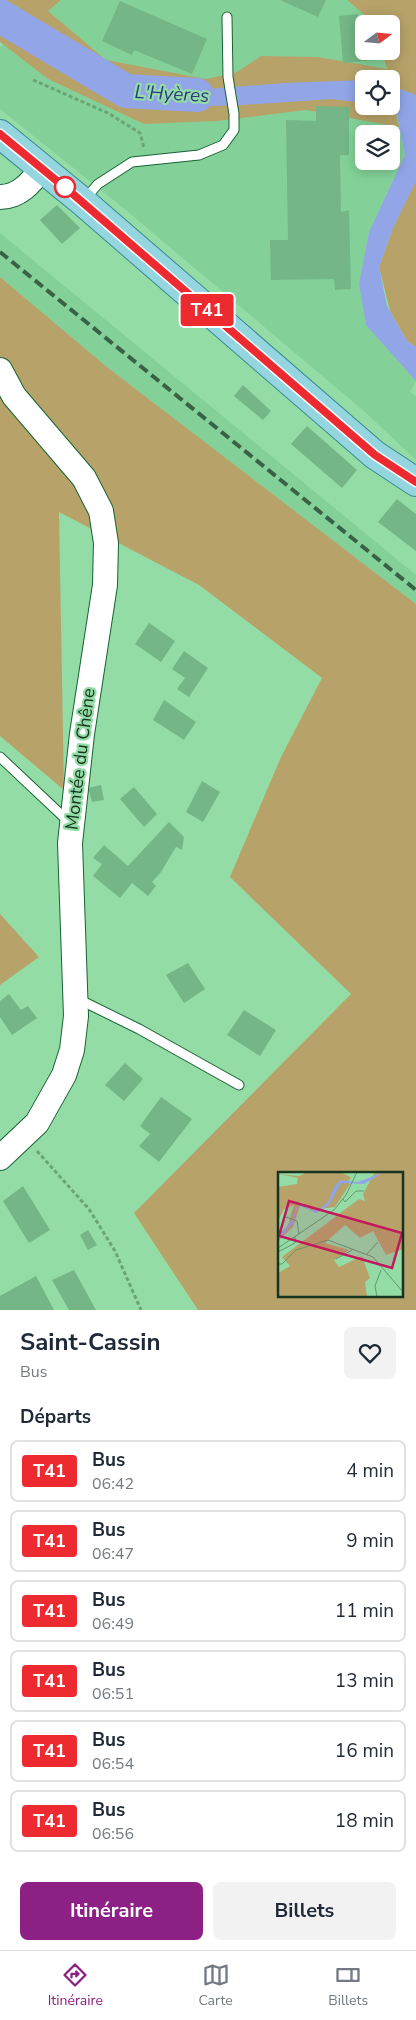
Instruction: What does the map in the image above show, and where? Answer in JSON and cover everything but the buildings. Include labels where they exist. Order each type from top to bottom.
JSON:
[{"type":"main road","points":[[0,134],[83,202],[375,455],[416,482]]},
{"type":"street","points":[[0,198],[8,197],[23,190],[42,168]]},
{"type":"street","name":"Montée du Chêne","points":[[0,370],[14,396],[84,478],[101,511],[106,544],[105,585],[82,734],[70,844],[76,1016],[72,1050],[64,1076],[37,1123],[0,1158]]},
{"type":"lane","points":[[83,202],[98,184],[132,162],[199,155],[223,145],[234,130],[234,114],[228,77],[227,17]]},
{"type":"lane","points":[[0,757],[72,825]]},
{"type":"lane","points":[[75,998],[139,1029],[239,1085]]},
{"type":"path","points":[[33,80],[108,113],[140,133],[148,161]]},
{"type":"path","points":[[24,1135],[54,1172],[89,1209],[115,1251],[141,1310]]},
{"type":"shaded area","points":[[0,0],[61,0],[48,11],[106,60],[206,79],[237,72],[261,56],[318,57],[387,69],[384,60],[400,60],[400,15],[364,15],[347,0],[416,0],[416,98],[413,94],[400,89],[400,70],[355,70],[355,115],[397,115],[399,125],[388,125],[306,110],[217,121],[144,124],[48,79],[0,42]]},
{"type":"shaded area","points":[[61,0],[347,0],[364,15],[355,15],[355,60],[384,60],[386,70],[355,70],[355,115],[397,115],[399,125],[355,125],[355,170],[398,170],[369,232],[359,284],[416,381],[410,392],[416,396],[416,460],[365,412],[127,211],[0,109],[0,47]]},
{"type":"shaded area","points":[[400,131],[405,155],[400,166]]},
{"type":"shaded area","points":[[416,178],[416,347],[407,341],[390,311],[379,267],[393,228]]},
{"type":"shaded area","points":[[0,233],[416,575],[416,604],[107,367],[0,277]]},
{"type":"shaded area","points":[[0,277],[107,367],[416,604],[416,1310],[198,1310],[134,1213],[351,994],[230,877],[281,757],[322,678],[199,585],[59,512],[64,790],[0,736]]},
{"type":"shaded area","points":[[0,914],[39,957],[0,985]]},
{"type":"water","points":[[151,80],[208,89],[355,80],[355,102],[332,99],[242,105],[148,108]]},
{"type":"water","points":[[400,89],[414,94],[416,98],[416,181],[393,228],[379,267],[387,306],[407,341],[416,347],[416,381],[366,325],[359,284],[369,232],[398,170],[400,170],[405,155],[397,115],[400,115]]},
{"type":"waterway","name":"L'Hyères","points":[[0,16],[126,91],[197,95]]},
{"type":"railway","points":[[0,252],[416,590]]},
{"type":"bus line","name":"T41","points":[[0,134],[74,195],[375,455],[416,482]]}]
